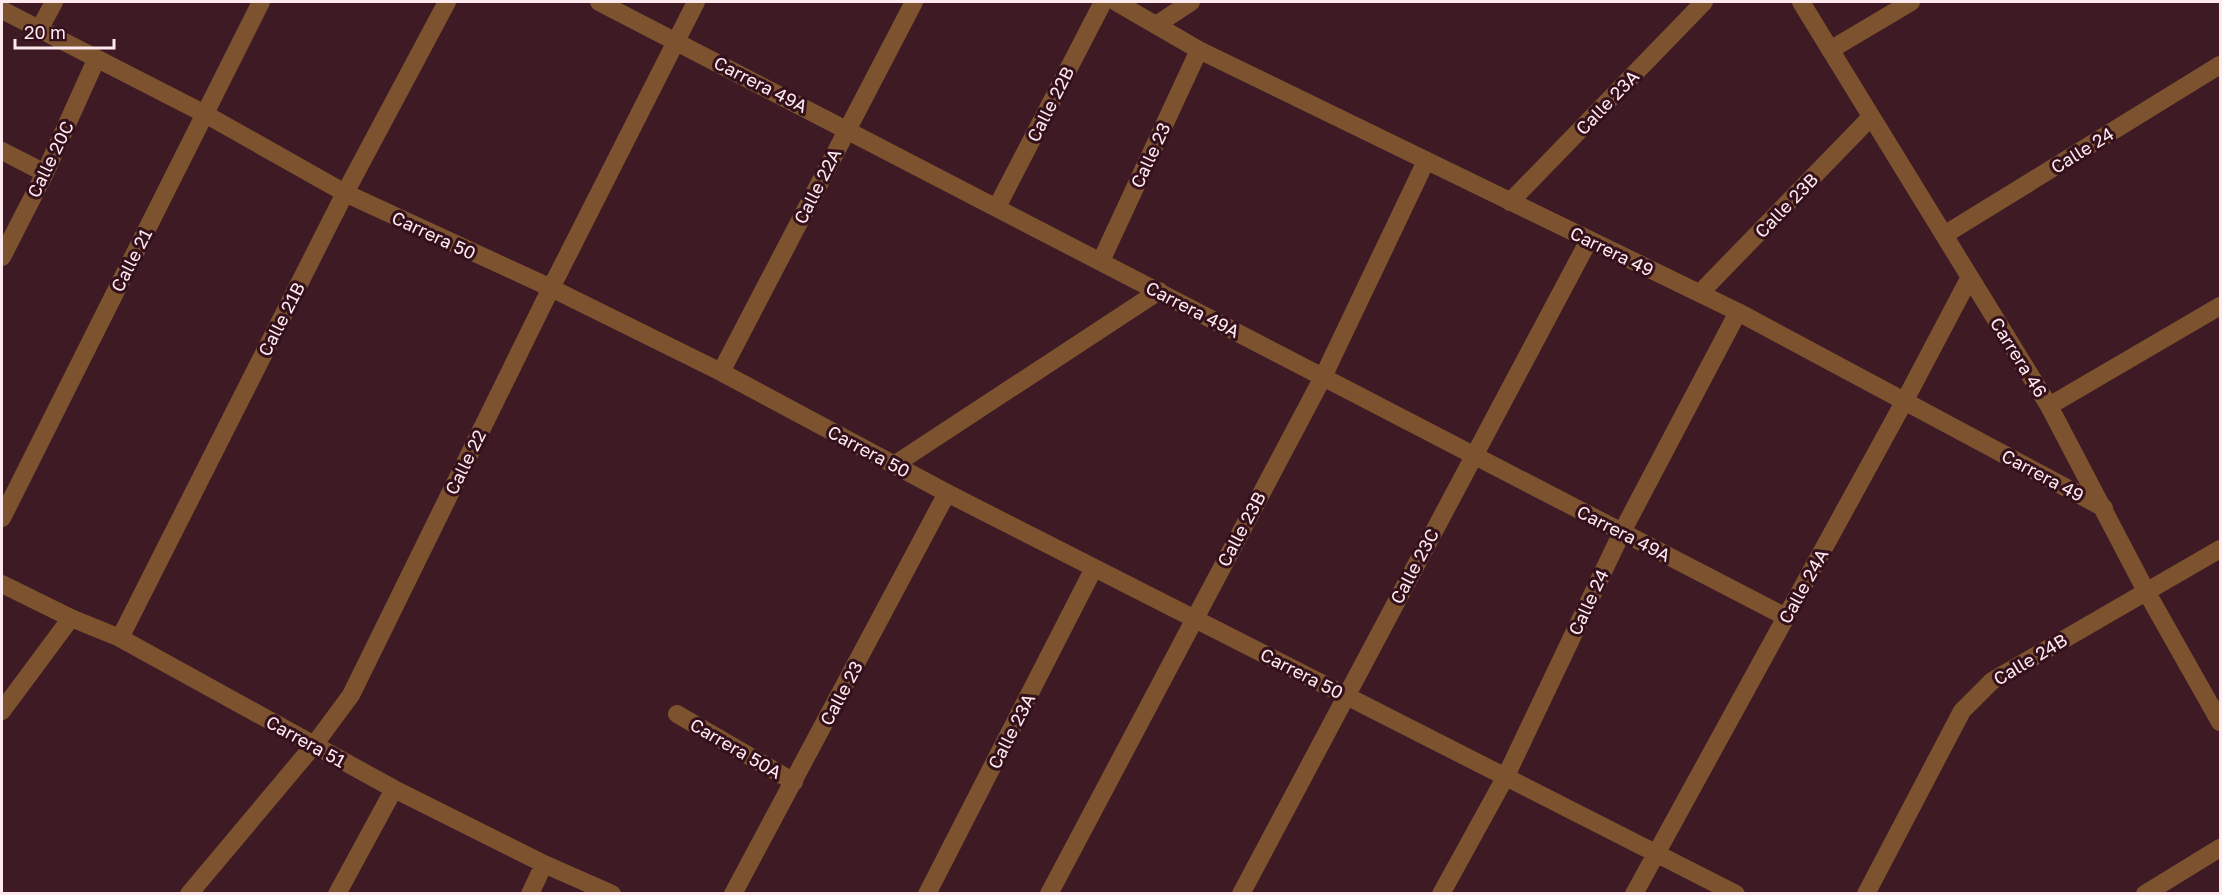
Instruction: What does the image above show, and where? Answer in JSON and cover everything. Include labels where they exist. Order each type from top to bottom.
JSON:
[{"type":"street","points":[[39,30],[54,2]]},
{"type":"street","name":"Calle 21","points":[[2,519],[261,2]]},
{"type":"street","name":"Calle 21B","points":[[120,638],[345,193],[447,2]]},
{"type":"street","name":"Carrera 49A","points":[[599,2],[1786,617]]},
{"type":"street","name":"Calle 22","points":[[189,894],[314,745],[351,695],[551,288],[696,2]]},
{"type":"street","name":"Calle 22A","points":[[721,372],[914,2]]},
{"type":"street","name":"Calle 22B","points":[[997,207],[1103,2]]},
{"type":"street","name":"Carrera 49","points":[[1116,2],[1199,50],[1738,312],[2104,508]]},
{"type":"street","points":[[1156,25],[1191,2]]},
{"type":"street","name":"Calle 23A","points":[[1510,202],[1704,2]]},
{"type":"street","name":"Carrera 46","points":[[1801,2],[2049,406],[2146,591],[2220,722]]},
{"type":"street","points":[[1830,50],[1911,2]]},
{"type":"street","name":"Carrera 50","points":[[2,10],[205,114],[345,193],[551,288],[721,372],[947,493],[1736,894]]},
{"type":"street","name":"Calle 23","points":[[1101,261],[1199,50]]},
{"type":"street","name":"Calle 20C","points":[[2,256],[45,173],[96,60]]},
{"type":"street","name":"Calle 24","points":[[1944,235],[2220,65]]},
{"type":"street","name":"Calle 23B","points":[[1700,293],[1871,117]]},
{"type":"street","points":[[2,151],[45,173]]},
{"type":"street","name":"Calle 23B","points":[[1049,894],[1323,376],[1426,161]]},
{"type":"street","name":"Calle 23C","points":[[1241,894],[1473,454],[1589,240]]},
{"type":"street","name":"Calle 24A","points":[[1634,894],[1905,402],[1970,277]]},
{"type":"street","points":[[894,465],[1159,291]]},
{"type":"street","points":[[2049,406],[2220,306]]},
{"type":"street","name":"Calle 24","points":[[1441,894],[1506,776],[1622,532],[1738,312]]},
{"type":"street","name":"Calle 23","points":[[733,894],[947,493]]},
{"type":"street","name":"Calle 24B","points":[[1866,894],[1962,711],[1992,681],[2220,549]]},
{"type":"street","name":"Calle 23A","points":[[927,894],[1094,568]]},
{"type":"street","name":"Carrera 51","points":[[2,584],[71,618],[120,638],[393,789],[544,864],[612,894]]},
{"type":"street","points":[[2,711],[71,618]]},
{"type":"street","name":"Carrera 50A","points":[[677,714],[794,782]]},
{"type":"street","points":[[337,894],[393,789]]},
{"type":"street","points":[[2145,894],[2220,848]]},
{"type":"street","points":[[530,894],[544,864]]}]
